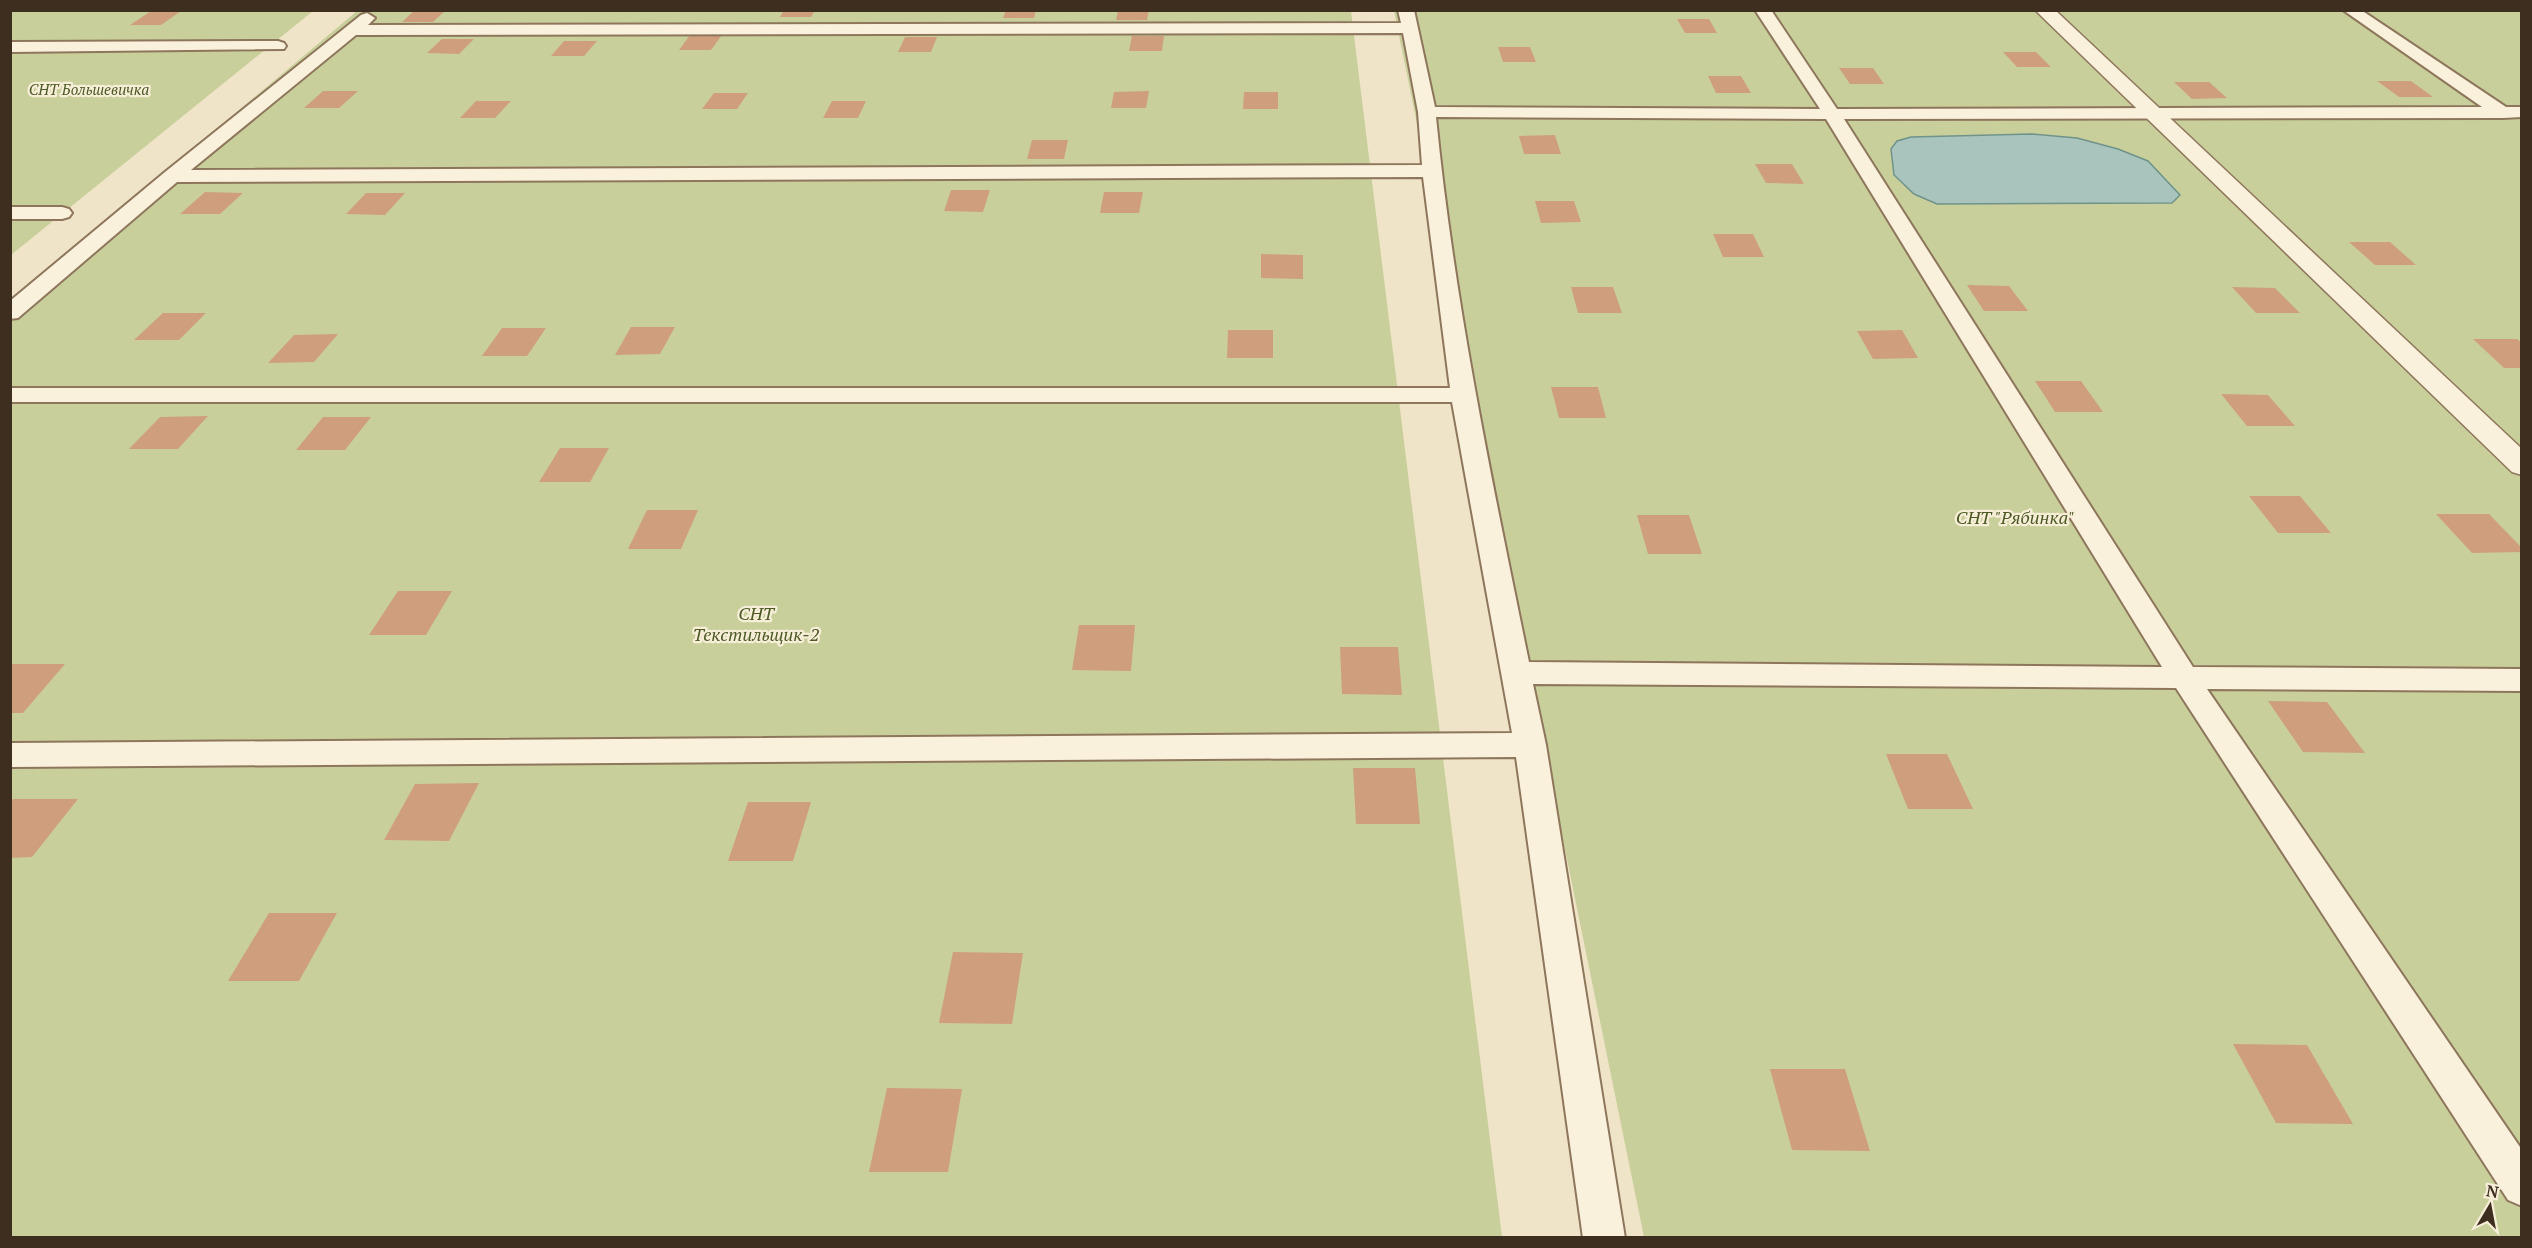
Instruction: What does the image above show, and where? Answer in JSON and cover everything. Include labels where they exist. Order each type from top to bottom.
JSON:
[{"type":"street","points":[[2043,10],[2522,466]]},
{"type":"lane","points":[[10,313],[172,176],[375,10]]},
{"type":"lane","points":[[1762,10],[1832,114],[2183,676],[2522,1186]]},
{"type":"lane","points":[[2350,10],[2522,126]]},
{"type":"lane","points":[[353,30],[1408,19],[1427,112],[1432,171],[1463,395],[1518,673],[1604,1238]]},
{"type":"lane","points":[[10,47],[278,46]]},
{"type":"lane","points":[[1427,112],[1832,114],[2522,112]]},
{"type":"lane","points":[[172,176],[1432,171]]},
{"type":"lane","points":[[10,213],[62,213]]},
{"type":"lane","points":[[10,395],[1463,395]]},
{"type":"lane","points":[[1518,673],[2522,680]]},
{"type":"lane","points":[[10,755],[1530,745]]},
{"type":"green space","name":"СНТ Большевичка","points":[[11,11],[313,11],[11,255]]},
{"type":"green space","name":"СНТ Текстильщик-2","points":[[357,11],[1351,11],[1502,1237],[11,1237],[10,302]]},
{"type":"green space","name":"СНТ \"Рябинка\"","points":[[1394,11],[2521,11],[2521,1237],[1644,1237]]},
{"type":"water","points":[[2032,134],[2077,138],[2118,149],[2148,161],[2180,195],[2172,203],[1937,204],[1914,194],[1894,175],[1891,149],[1897,141],[1911,137]]},
{"type":"building","points":[[415,10],[446,10],[433,22],[402,22]]},
{"type":"building","points":[[784,10],[815,10],[811,17],[780,17]]},
{"type":"building","points":[[1006,10],[1036,10],[1034,18],[1003,18]]},
{"type":"building","points":[[1118,10],[1149,10],[1147,20],[1116,20]]},
{"type":"building","points":[[151,11],[181,11],[161,25],[130,25]]},
{"type":"building","points":[[1677,19],[1709,19],[1717,33],[1685,33]]},
{"type":"building","points":[[690,35],[722,35],[711,50],[679,50]]},
{"type":"building","points":[[1132,36],[1164,36],[1162,51],[1129,51]]},
{"type":"building","points":[[905,37],[937,37],[931,52],[898,52]]},
{"type":"building","points":[[442,39],[474,39],[459,54],[427,53]]},
{"type":"building","points":[[564,41],[597,41],[584,56],[551,56]]},
{"type":"building","points":[[1498,47],[1530,47],[1536,62],[1503,62]]},
{"type":"building","points":[[2003,52],[2036,52],[2051,67],[2017,67]]},
{"type":"building","points":[[1839,68],[1873,68],[1884,84],[1850,84]]},
{"type":"building","points":[[1708,76],[1741,76],[1751,93],[1716,93]]},
{"type":"building","points":[[2377,81],[2411,81],[2433,97],[2399,97]]},
{"type":"building","points":[[2174,82],[2209,82],[2227,98],[2192,99]]},
{"type":"building","points":[[323,91],[358,91],[339,108],[304,108]]},
{"type":"building","points":[[1149,91],[1146,108],[1111,108],[1114,92]]},
{"type":"building","points":[[1244,92],[1278,92],[1278,109],[1243,109]]},
{"type":"building","points":[[714,93],[748,93],[737,109],[702,109]]},
{"type":"building","points":[[476,101],[511,101],[495,118],[460,118]]},
{"type":"building","points":[[832,101],[866,101],[858,118],[823,118]]},
{"type":"building","points":[[1555,135],[1561,154],[1524,154],[1519,136]]},
{"type":"building","points":[[1032,140],[1068,140],[1064,159],[1027,159]]},
{"type":"building","points":[[1755,164],[1792,164],[1804,184],[1766,183]]},
{"type":"building","points":[[951,190],[990,190],[983,212],[944,211]]},
{"type":"building","points":[[205,192],[243,193],[220,214],[180,214]]},
{"type":"building","points":[[1104,192],[1143,192],[1139,213],[1100,213]]},
{"type":"building","points":[[366,193],[405,193],[385,215],[346,214]]},
{"type":"building","points":[[1535,201],[1574,201],[1581,222],[1541,223]]},
{"type":"building","points":[[1713,234],[1753,234],[1764,257],[1723,257]]},
{"type":"building","points":[[2349,242],[2390,242],[2416,265],[2375,265]]},
{"type":"building","points":[[1261,254],[1303,255],[1303,279],[1261,278]]},
{"type":"building","points":[[1967,285],[2009,286],[2028,311],[1984,311]]},
{"type":"building","points":[[1571,287],[1613,287],[1622,313],[1578,313]]},
{"type":"building","points":[[2232,287],[2275,288],[2300,313],[2256,313]]},
{"type":"building","points":[[163,313],[206,313],[179,340],[134,340]]},
{"type":"building","points":[[631,327],[675,327],[660,354],[615,355]]},
{"type":"building","points":[[502,328],[546,328],[527,356],[482,356]]},
{"type":"building","points":[[1228,330],[1273,330],[1273,358],[1227,358]]},
{"type":"building","points":[[1902,330],[1918,358],[1873,359],[1857,331]]},
{"type":"building","points":[[338,334],[314,362],[268,363],[294,335]]},
{"type":"building","points":[[2473,339],[2517,339],[2522,343],[2522,368],[2504,368]]},
{"type":"building","points":[[2035,381],[2081,381],[2103,412],[2055,412]]},
{"type":"building","points":[[1551,387],[1598,387],[1606,418],[1559,418]]},
{"type":"building","points":[[2221,394],[2268,395],[2295,426],[2247,426]]},
{"type":"building","points":[[208,416],[178,449],[129,449],[160,417]]},
{"type":"building","points":[[323,417],[371,417],[345,450],[296,450]]},
{"type":"building","points":[[560,448],[609,448],[590,482],[539,482]]},
{"type":"building","points":[[2249,496],[2300,496],[2331,533],[2278,533]]},
{"type":"building","points":[[647,510],[698,510],[681,549],[628,549]]},
{"type":"building","points":[[2436,514],[2489,514],[2522,548],[2522,552],[2472,553]]},
{"type":"building","points":[[1637,515],[1689,515],[1702,554],[1648,554]]},
{"type":"building","points":[[398,591],[452,591],[426,635],[369,635]]},
{"type":"building","points":[[1079,625],[1135,625],[1131,671],[1072,670]]},
{"type":"building","points":[[1340,647],[1398,647],[1402,695],[1342,694]]},
{"type":"building","points":[[10,664],[65,664],[23,713],[10,713]]},
{"type":"building","points":[[2268,701],[2327,702],[2365,753],[2303,752]]},
{"type":"building","points":[[1886,754],[1947,754],[1973,809],[1908,809]]},
{"type":"building","points":[[1353,768],[1415,768],[1420,824],[1356,824]]},
{"type":"building","points":[[479,783],[449,841],[384,840],[415,784]]},
{"type":"building","points":[[13,799],[78,799],[32,857],[10,858],[10,803]]},
{"type":"building","points":[[748,802],[811,802],[793,861],[728,861]]},
{"type":"building","points":[[269,913],[337,913],[299,981],[228,981]]},
{"type":"building","points":[[953,952],[1023,953],[1012,1024],[939,1023]]},
{"type":"building","points":[[2233,1044],[2307,1045],[2353,1124],[2276,1123]]},
{"type":"building","points":[[1770,1069],[1845,1069],[1870,1151],[1792,1150]]},
{"type":"building","points":[[887,1088],[962,1089],[948,1172],[869,1172]]}]
